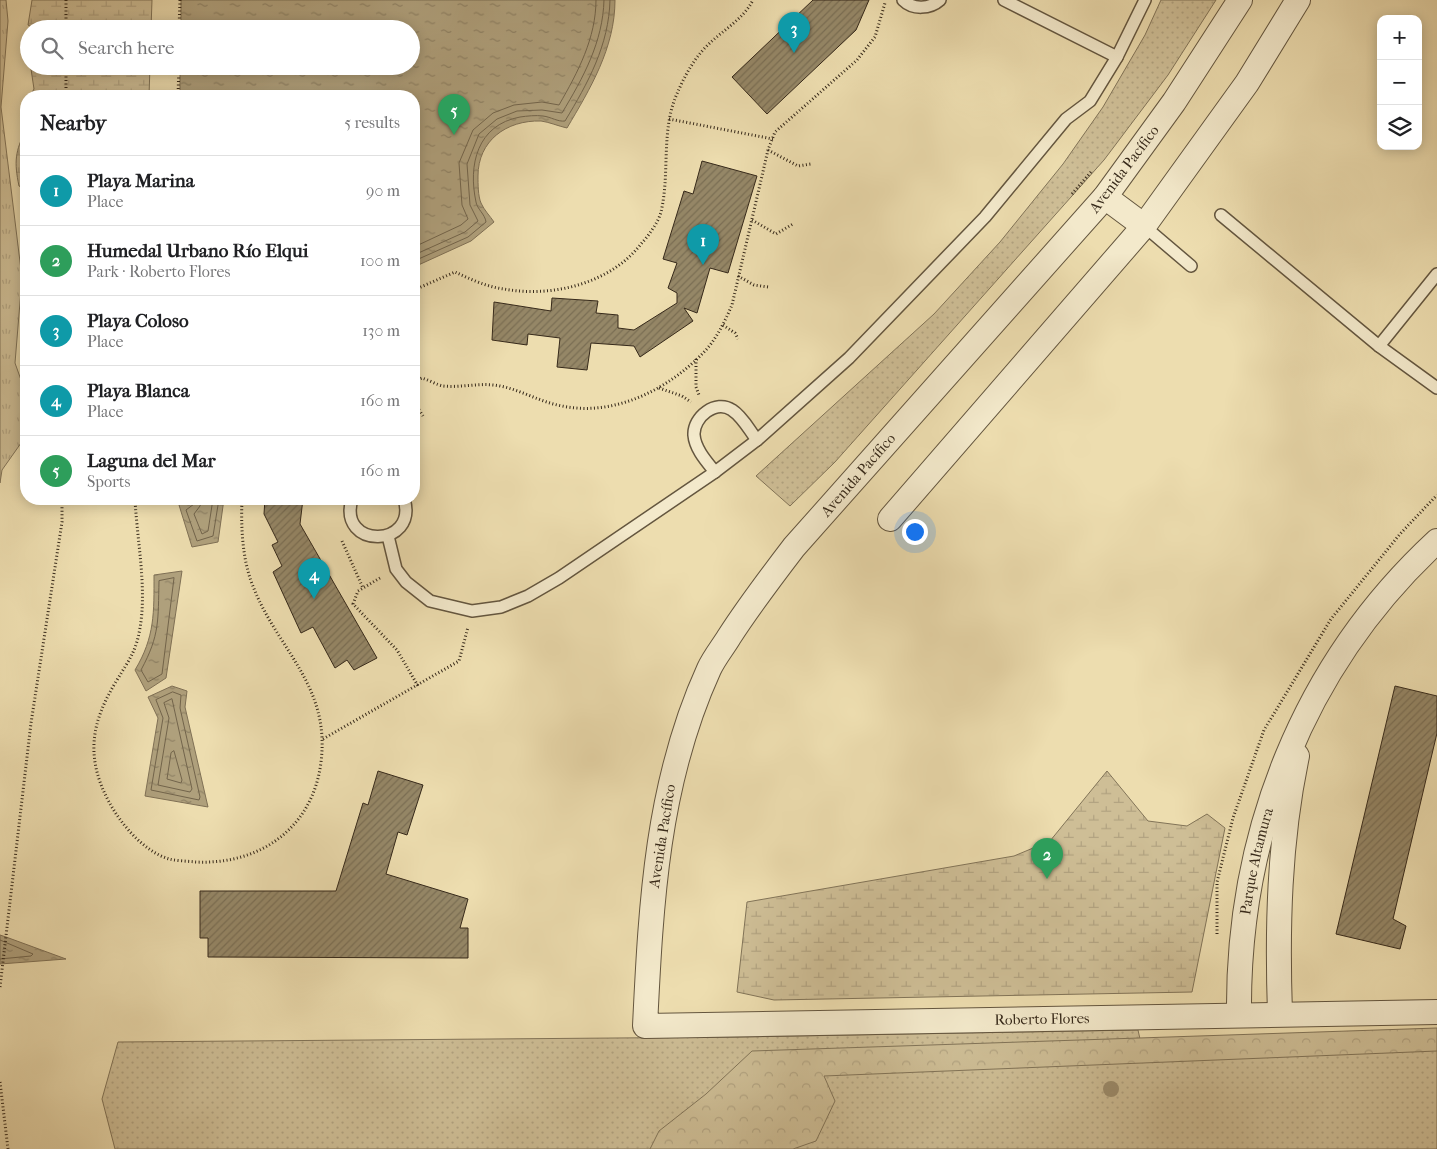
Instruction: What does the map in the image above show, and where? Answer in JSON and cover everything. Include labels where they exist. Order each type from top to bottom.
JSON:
[{"type":"street","name":"Avenida Pacífico","points":[[645,1026],[651,908],[659,838],[675,761],[710,668],[751,603],[794,547],[1105,197],[1174,102],[1240,0]]},
{"type":"street","points":[[890,520],[1144,226],[1247,83],[1298,0]]},
{"type":"street","points":[[1105,197],[1144,226]]},
{"type":"street","name":"Parque Altamura","points":[[1239,1015],[1241,939],[1252,864],[1274,788],[1306,716],[1328,675],[1353,636],[1401,577],[1437,541]]},
{"type":"street","name":"Parque Altamura","points":[[1280,1014],[1278,958],[1281,873],[1293,776],[1306,716]]},
{"type":"street","name":"Roberto Flores","points":[[645,1026],[1437,1012]]},
{"type":"lane","points":[[903,0],[916,7],[929,7],[940,0]]},
{"type":"lane","points":[[1004,0],[1117,58]]},
{"type":"lane","points":[[388,536],[396,569],[406,582],[430,601],[472,611],[501,607],[528,596],[714,472],[757,440],[849,358],[985,217],[1066,119],[1090,101],[1117,58],[1146,0]]},
{"type":"lane","points":[[1221,215],[1379,346],[1437,388]]},
{"type":"lane","points":[[1144,226],[1191,266]]},
{"type":"lane","points":[[1379,346],[1437,274]]},
{"type":"lane","points":[[714,472],[701,453],[694,434],[699,418],[714,408],[730,408],[741,417],[757,440]]},
{"type":"lane","points":[[351,505],[350,517],[361,532],[378,538],[388,536],[402,524],[406,515],[405,505]]},
{"type":"path","points":[[66,0],[66,20]]},
{"type":"path","points":[[179,20],[180,0]]},
{"type":"path","points":[[420,287],[454,272],[503,289],[520,291],[546,290],[597,278],[618,268],[635,252],[660,214],[666,182],[669,119],[675,97],[690,69],[710,43],[734,24],[753,0]]},
{"type":"path","points":[[420,379],[442,386],[486,383],[562,406],[586,408],[612,406],[636,400],[667,383],[706,350],[722,326],[732,305],[768,150],[776,132],[857,60],[875,37],[885,0]]},
{"type":"path","points":[[66,75],[66,90]]},
{"type":"path","points":[[178,90],[179,75]]},
{"type":"path","points":[[669,119],[773,139]]},
{"type":"path","points":[[768,150],[798,166],[811,164]]},
{"type":"path","points":[[752,220],[776,234],[793,224]]},
{"type":"path","points":[[738,276],[754,285],[768,287]]},
{"type":"path","points":[[722,326],[735,333],[738,339]]},
{"type":"path","points":[[696,358],[696,387],[706,413]]},
{"type":"path","points":[[658,388],[682,396],[706,413]]},
{"type":"path","points":[[420,411],[423,416]]},
{"type":"path","points":[[0,987],[31,723],[62,522],[62,505]]},
{"type":"path","points":[[135,505],[143,600],[140,626],[135,654],[102,707],[94,735],[93,762],[109,803],[124,825],[140,842],[169,859],[220,862],[236,860],[255,853],[294,825],[302,816],[316,785],[321,764],[323,739],[318,708],[310,688],[279,637],[250,578],[244,548],[242,505]]},
{"type":"path","points":[[396,569],[358,591],[353,604],[397,650],[418,686]]},
{"type":"path","points":[[323,739],[459,661],[472,611]]},
{"type":"path","points":[[0,1082],[8,1149]]},
{"type":"green space","points":[[0,0],[6,0],[8,21],[1,107],[20,262],[20,302],[15,363],[20,377],[20,444],[2,470],[0,483]]},
{"type":"green space","points":[[32,0],[152,0],[151,20],[29,20]]},
{"type":"green space","points":[[1161,0],[1216,0],[1168,75],[1104,160],[835,462],[790,506],[756,476],[934,314],[1000,242],[1063,164],[1103,107],[1145,35]]},
{"type":"green space","points":[[32,75],[150,75],[149,90],[34,89]]},
{"type":"green space","points":[[20,144],[20,187],[16,170]]},
{"type":"green space","points":[[1107,771],[1148,821],[1187,826],[1207,814],[1225,828],[1192,992],[774,1000],[737,992],[747,902],[1014,856],[1050,841]]},
{"type":"green space","points":[[1437,1028],[1437,1051],[824,1076],[835,1101],[816,1141],[793,1149],[650,1149],[659,1131],[706,1094],[752,1051]]},
{"type":"green space","points":[[1138,1030],[1142,1048],[1437,1040],[1437,1149],[115,1149],[102,1099],[118,1042],[740,1037]]},
{"type":"water","points":[[181,0],[615,0],[611,35],[600,67],[567,128],[541,121],[528,122],[516,124],[496,135],[483,152],[478,176],[480,200],[494,222],[471,241],[420,264],[420,90],[180,90],[180,75],[420,75],[420,20],[181,20]]},
{"type":"water","points":[[179,505],[223,505],[218,542],[192,547]]},
{"type":"water","points":[[182,571],[166,678],[146,691],[135,670],[142,658],[150,635],[153,613],[154,575]]},
{"type":"water","points":[[172,686],[187,691],[185,707],[208,807],[145,796],[158,718],[148,697]]},
{"type":"water","points":[[0,935],[6,937],[66,959],[0,964]]},
{"type":"building","points":[[813,0],[869,0],[856,30],[767,114],[732,77]]},
{"type":"building","points":[[702,161],[757,176],[728,273],[710,268],[697,313],[684,308],[693,321],[640,357],[634,346],[591,343],[587,370],[557,367],[560,338],[528,334],[527,345],[492,340],[494,302],[551,311],[552,298],[598,301],[596,313],[618,315],[618,328],[634,330],[677,303],[677,293],[668,288],[677,263],[663,259],[684,191],[693,194]]},
{"type":"building","points":[[265,505],[302,505],[300,524],[377,658],[354,670],[347,660],[335,668],[313,627],[301,633],[273,572],[282,566],[272,545],[278,542],[264,514]]},
{"type":"building","points":[[1395,686],[1437,696],[1437,733],[1393,919],[1406,926],[1400,949],[1336,934]]},
{"type":"building","points":[[378,771],[423,785],[407,835],[398,832],[386,874],[468,899],[460,928],[468,928],[468,958],[208,957],[208,938],[200,938],[200,891],[336,891],[363,803],[368,805]]},
{"type":"place","name":"Playa Coloso","points":[[794,53]]},
{"type":"place","name":"Laguna del Mar","points":[[454,135]]},
{"type":"place","name":"Playa Marina","points":[[703,265]]},
{"type":"place","name":"Playa Blanca","points":[[314,599]]},
{"type":"place","name":"Humedal Urbano Río Elqui","points":[[1047,879]]}]
